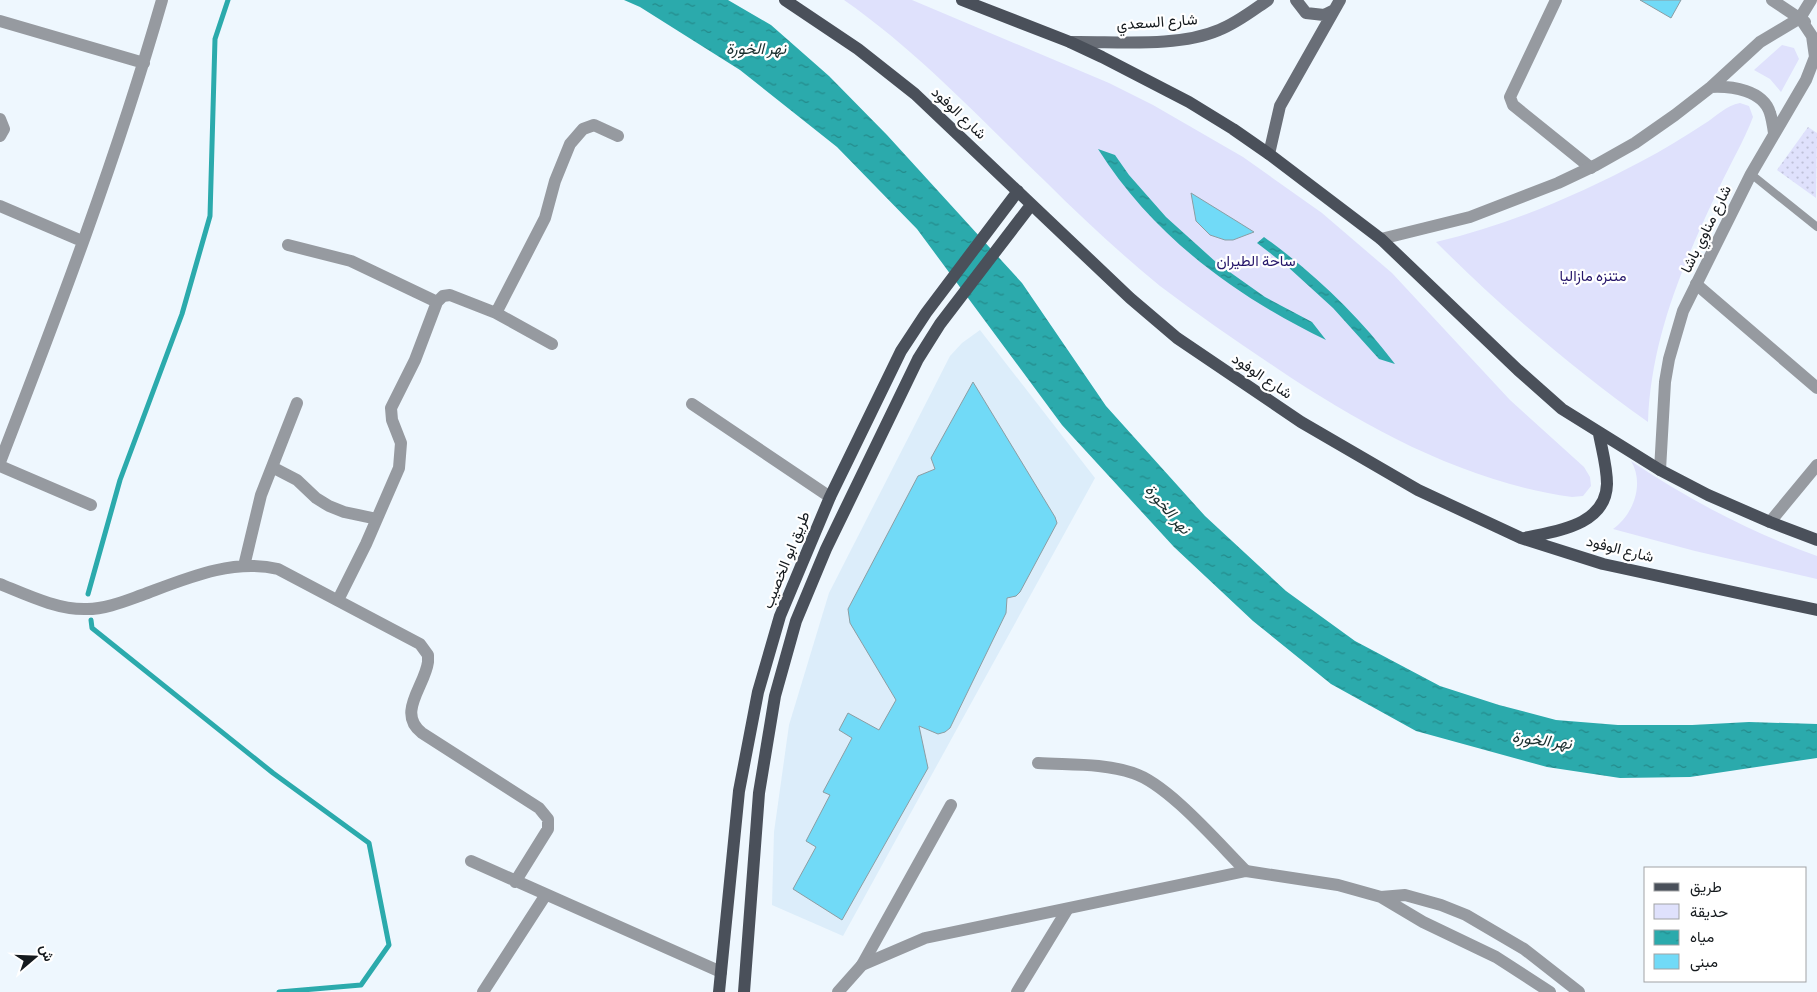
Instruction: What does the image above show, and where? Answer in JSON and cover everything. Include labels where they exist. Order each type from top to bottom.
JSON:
[{"type":"main road","name":"شارع الوفود","points":[[784,0],[836,33],[891,74],[935,112],[1130,298],[1177,338],[1301,422],[1418,490],[1521,538],[1603,564],[1817,610]]},
{"type":"main road","points":[[962,0],[1070,42],[1189,102],[1269,154],[1381,240],[1542,393],[1599,434],[1660,470],[1708,495],[1817,540]]},
{"type":"main road","name":"شارع السعدي","points":[[1070,42],[1154,41],[1200,36],[1236,22],[1268,0]]},
{"type":"main road","points":[[1296,0],[1306,13],[1324,14],[1337,5]]},
{"type":"main road","points":[[1269,154],[1280,106],[1337,5]]},
{"type":"main road","name":"طريق ابو الخصيب","points":[[719,992],[739,791],[749,731],[768,654],[794,578],[830,497],[901,351],[948,284],[1018,191]]},
{"type":"main road","name":"طريق ابو الخصيب","points":[[744,992],[759,793],[775,696],[793,630],[810,585],[908,378],[929,341],[1031,205]]},
{"type":"main road","points":[[1521,538],[1574,526],[1586,520],[1597,511],[1604,499],[1607,486],[1599,434]]},
{"type":"main road","points":[[739,791],[759,793]]},
{"type":"street","points":[[0,462],[82,242],[144,63],[162,0]]},
{"type":"street","points":[[1556,0],[1510,97],[1513,105],[1591,168]]},
{"type":"street","name":"شارع مناوي باشا","points":[[1772,0],[1817,31]]},
{"type":"street","points":[[1381,240],[1470,217],[1558,183],[1591,168],[1636,142],[1711,87],[1760,42],[1800,18],[1811,0]]},
{"type":"street","name":"شارع مناوي باشا","points":[[1660,470],[1662,412],[1668,359],[1683,311],[1751,174],[1806,80],[1816,56],[1812,36],[1800,18]]},
{"type":"street","points":[[0,21],[144,63]]},
{"type":"street","points":[[1711,87],[1725,86],[1752,93],[1763,101],[1770,111],[1774,133]]},
{"type":"street","points":[[0,118],[4,128],[0,136]]},
{"type":"street","points":[[496,313],[545,218],[555,181],[570,144],[583,129],[594,125],[618,136]]},
{"type":"street","points":[[0,206],[82,242]]},
{"type":"street","points":[[288,245],[351,261],[437,302]]},
{"type":"street","points":[[1696,284],[1817,388]]},
{"type":"street","points":[[338,600],[399,468],[402,443],[392,420],[391,408],[415,360],[437,302],[443,296],[450,295],[496,313],[552,344]]},
{"type":"street","points":[[244,566],[261,495],[297,403]]},
{"type":"street","points":[[692,404],[830,497]]},
{"type":"street","points":[[1770,522],[1817,464]]},
{"type":"street","points":[[0,466],[91,505]]},
{"type":"street","points":[[272,467],[297,480],[316,498],[329,506],[344,512],[377,519]]},
{"type":"street","points":[[0,584],[68,608],[86,609],[125,601],[211,572],[244,566],[263,565],[278,569],[420,644],[428,655],[427,668],[410,712],[417,730],[539,808],[546,815],[548,829],[516,882]]},
{"type":"street","points":[[1038,762],[1123,770],[1148,779],[1169,794],[1246,871]]},
{"type":"street","points":[[838,992],[862,965],[952,805]]},
{"type":"street","points":[[471,861],[545,896],[721,972]]},
{"type":"street","points":[[862,965],[925,938],[1067,910],[1246,871],[1338,885],[1381,897],[1423,922],[1496,957],[1550,992]]},
{"type":"street","points":[[1381,897],[1405,895],[1441,905],[1466,915],[1524,949],[1579,992]]},
{"type":"street","points":[[483,992],[545,896]]},
{"type":"street","points":[[1017,992],[1067,910]]},
{"type":"lane","points":[[1751,174],[1817,228]]},
{"type":"shaded area","points":[[980,330],[1095,478],[843,936],[772,905],[774,832],[789,725],[829,593],[950,356],[962,343]]},
{"type":"green space","name":"ساحة الطيران","points":[[844,0],[912,0],[1109,83],[1153,105],[1243,157],[1322,213],[1392,273],[1510,400],[1584,467],[1590,477],[1591,486],[1583,496],[1572,497],[1532,490],[1493,479],[1455,465],[1381,431],[1346,412],[1278,369],[1203,318],[1145,274],[1088,223],[924,64],[872,20]]},
{"type":"green space","points":[[1782,45],[1794,48],[1799,59],[1781,92],[1770,79],[1754,70]]},
{"type":"green space","name":"متنزه مازاليا","points":[[1740,103],[1749,106],[1753,117],[1693,245],[1671,302],[1655,361],[1650,391],[1648,422],[1538,336],[1436,242],[1489,227],[1567,198],[1658,152],[1726,109]]},
{"type":"green space","points":[[1808,127],[1817,133],[1816,198],[1777,170]]},
{"type":"green space","points":[[1631,461],[1675,489],[1721,514],[1769,537],[1817,556],[1817,579],[1695,551],[1613,529],[1626,516],[1635,498],[1637,479]]},
{"type":"water","name":"نهر الخورة","points":[[624,0],[728,0],[771,25],[829,76],[887,135],[1022,283],[1106,406],[1205,516],[1286,591],[1355,641],[1440,686],[1499,705],[1556,720],[1618,725],[1692,725],[1749,722],[1817,724],[1817,758],[1690,777],[1620,778],[1547,767],[1416,731],[1331,684],[1253,621],[1174,547],[1062,425],[917,229],[837,147],[740,70],[640,7]]},
{"type":"water","points":[[1098,149],[1115,155],[1129,175],[1166,217],[1217,263],[1265,297],[1312,322],[1326,340],[1260,304],[1198,261],[1144,209]]},
{"type":"water","points":[[1264,237],[1318,280],[1366,329],[1395,364],[1379,359],[1333,308],[1288,267],[1257,243]]},
{"type":"building","points":[[1640,0],[1681,0],[1671,18]]},
{"type":"building","points":[[1191,193],[1254,232],[1233,240],[1225,240],[1210,235],[1196,221]]},
{"type":"building","points":[[973,382],[1057,523],[1020,592],[1016,596],[1007,598],[1006,613],[950,728],[938,734],[919,726],[928,768],[842,920],[793,889],[816,847],[806,841],[830,795],[823,792],[852,738],[839,730],[848,713],[879,730],[896,700],[850,623],[848,609],[918,476],[935,469],[931,458]]},
{"type":"waterway","points":[[88,594],[120,480],[182,314],[210,216],[215,39],[228,0]]},
{"type":"waterway","points":[[91,620],[92,628],[273,773],[369,843],[389,945],[361,985],[279,992]]}]
